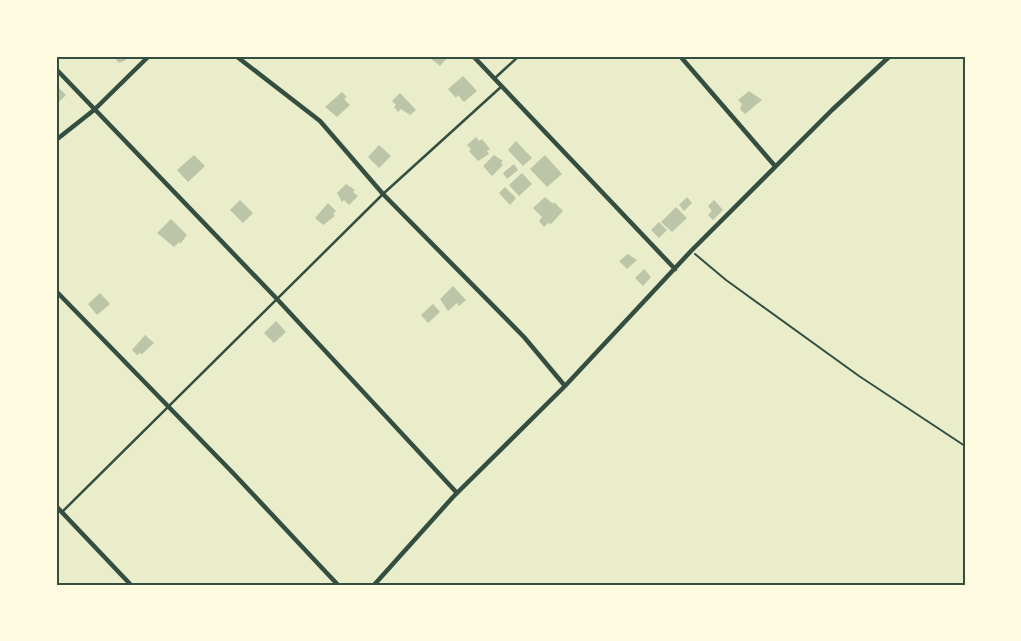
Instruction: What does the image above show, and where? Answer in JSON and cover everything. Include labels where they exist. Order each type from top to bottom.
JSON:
[{"type":"street","points":[[56,140],[94,110],[149,56]]},
{"type":"street","points":[[236,56],[320,121],[383,194],[524,337],[565,386]]},
{"type":"street","points":[[473,56],[675,269]]},
{"type":"street","points":[[680,56],[775,166]]},
{"type":"street","points":[[374,585],[457,493],[565,386],[692,251],[775,166],[889,57]]},
{"type":"street","points":[[56,69],[278,300],[457,493]]},
{"type":"street","points":[[56,291],[233,473],[338,585]]},
{"type":"street","points":[[56,506],[131,585]]},
{"type":"street","points":[[56,517],[62,512]]},
{"type":"lane","points":[[495,78],[518,56]]},
{"type":"lane","points":[[62,512],[383,194],[502,86]]},
{"type":"path","points":[[692,251],[726,280],[859,376],[965,446]]},
{"type":"building","points":[[113,56],[131,56],[128,59],[126,57],[126,60],[119,63]]},
{"type":"building","points":[[434,56],[449,56],[440,66],[431,59]]},
{"type":"building","points":[[463,76],[477,91],[464,102],[458,95],[456,98],[448,89]]},
{"type":"building","points":[[56,85],[66,95],[56,105]]},
{"type":"building","points":[[749,91],[762,100],[745,114],[740,109],[742,104],[738,100]]},
{"type":"building","points":[[342,92],[347,97],[344,99],[350,105],[337,117],[325,107]]},
{"type":"building","points":[[400,93],[416,110],[410,115],[401,109],[398,112],[394,107],[396,105],[392,101]]},
{"type":"building","points":[[476,137],[479,141],[482,139],[490,149],[487,151],[489,154],[478,161],[469,151],[471,149],[467,145]]},
{"type":"building","points":[[516,141],[532,158],[523,166],[508,150]]},
{"type":"building","points":[[379,145],[391,156],[379,168],[368,157]]},
{"type":"building","points":[[194,155],[205,166],[188,182],[177,170]]},
{"type":"building","points":[[494,155],[503,161],[501,163],[503,165],[492,176],[483,166]]},
{"type":"building","points":[[545,155],[562,174],[547,187],[530,169]]},
{"type":"building","points":[[514,164],[518,170],[507,179],[503,173]]},
{"type":"building","points":[[522,173],[532,184],[519,196],[509,185]]},
{"type":"building","points":[[346,184],[355,190],[353,192],[358,196],[349,205],[344,200],[342,202],[337,193]]},
{"type":"building","points":[[505,187],[516,198],[510,205],[499,193]]},
{"type":"building","points":[[545,197],[553,204],[554,202],[563,211],[551,224],[548,223],[544,227],[539,221],[542,217],[533,208]]},
{"type":"building","points":[[687,197],[692,203],[684,211],[679,205]]},
{"type":"building","points":[[240,200],[253,213],[243,223],[230,210]]},
{"type":"building","points":[[714,200],[723,210],[713,220],[708,215],[712,211],[708,206]]},
{"type":"building","points":[[328,203],[336,211],[333,214],[335,216],[323,225],[315,218]]},
{"type":"building","points":[[676,207],[687,218],[672,232],[661,222]]},
{"type":"building","points":[[171,219],[187,235],[180,244],[179,242],[174,247],[157,233]]},
{"type":"building","points":[[659,222],[667,230],[659,238],[651,230]]},
{"type":"building","points":[[628,254],[637,260],[627,269],[619,261]]},
{"type":"building","points":[[644,269],[651,277],[643,286],[635,278]]},
{"type":"building","points":[[453,286],[466,300],[459,306],[457,303],[448,311],[440,299]]},
{"type":"building","points":[[100,293],[110,304],[97,315],[88,304]]},
{"type":"building","points":[[433,304],[440,312],[428,323],[421,315]]},
{"type":"building","points":[[276,321],[286,332],[274,343],[264,333]]},
{"type":"building","points":[[145,335],[154,343],[142,354],[137,355],[132,350]]}]
